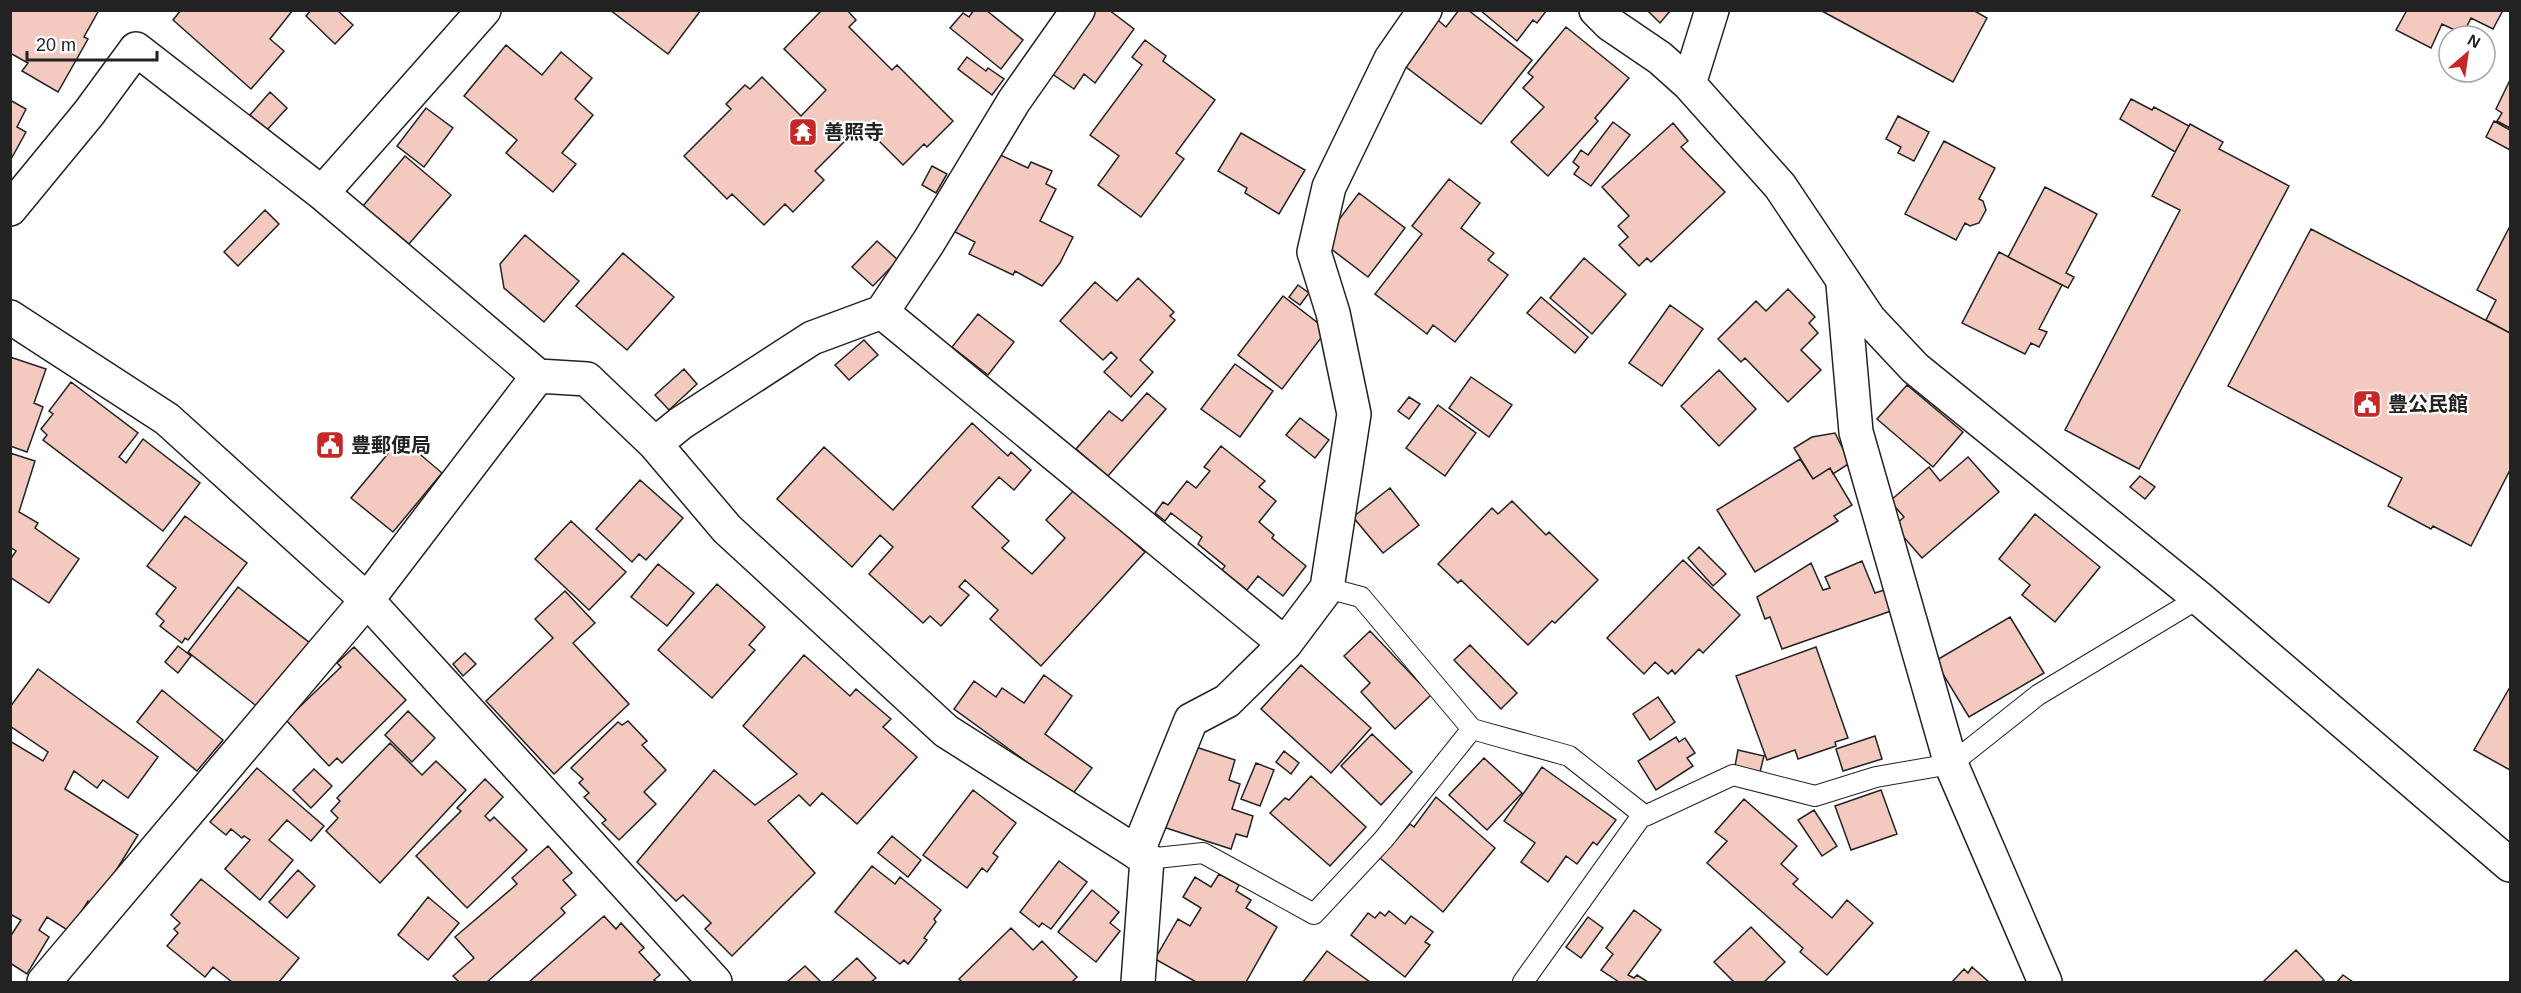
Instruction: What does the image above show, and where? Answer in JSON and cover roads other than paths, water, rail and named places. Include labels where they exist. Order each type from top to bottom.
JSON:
[{"type":"street","points":[[322,193],[484,10]]},
{"type":"street","points":[[655,444],[681,423],[812,338],[882,312],[928,243],[1014,101],[1078,10]]},
{"type":"street","points":[[1138,982],[1142,856],[1191,720],[1227,700],[1285,644],[1327,588],[1354,414],[1333,313],[1314,252],[1329,187],[1391,59],[1425,10]]},
{"type":"street","points":[[1596,10],[1610,24],[1660,58],[1689,84],[1780,186],[1869,319],[1915,368],[2199,598],[2511,865]]},
{"type":"street","points":[[1689,84],[1713,10]]},
{"type":"street","points":[[10,209],[89,112],[136,49],[322,193],[538,376],[587,379],[655,444],[727,529],[946,731],[1142,856]]},
{"type":"street","points":[[1842,276],[1856,432],[1951,764],[2045,982]]},
{"type":"street","points":[[882,312],[1285,644]]},
{"type":"street","points":[[10,317],[167,420],[367,600],[715,982]]},
{"type":"street","points":[[44,982],[367,600],[538,376]]},
{"type":"lane","points":[[1327,588],[1361,597],[1472,729],[1569,756],[1645,816],[1733,775],[1815,796],[1876,777],[1951,764],[2038,695],[2199,598]]},
{"type":"lane","points":[[1142,856],[1203,854],[1314,914],[1383,840],[1472,729]]},
{"type":"lane","points":[[1523,982],[1643,814]]},
{"type":"place","name":"善照寺","points":[[803,132]]},
{"type":"place","name":"豊公民館","points":[[2367,404]]},
{"type":"place","name":"豊郵便局","points":[[330,445]]}]
